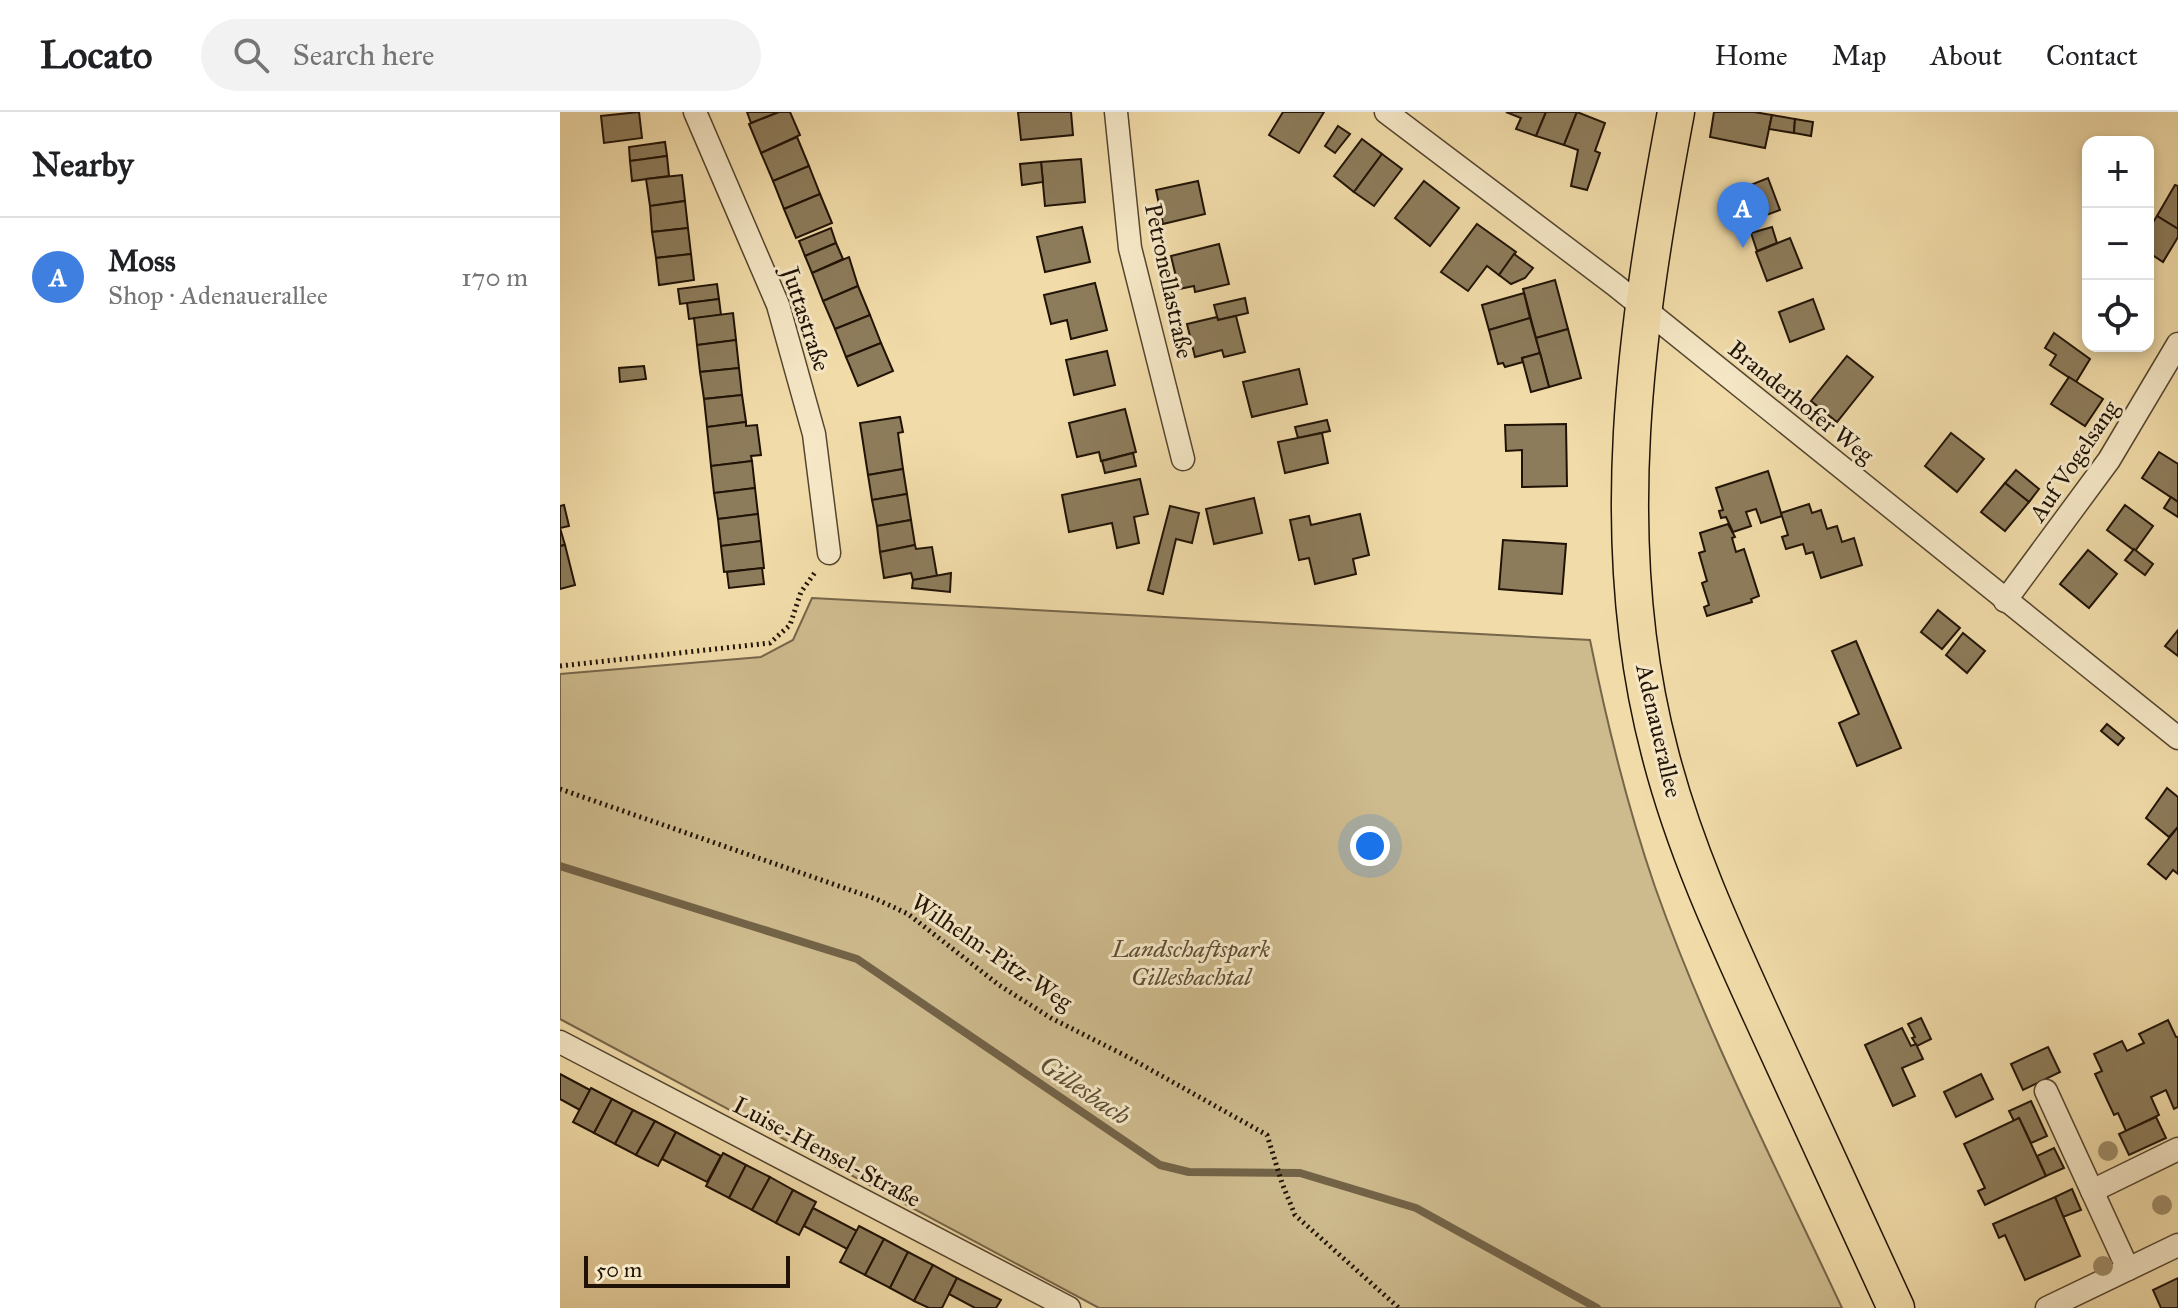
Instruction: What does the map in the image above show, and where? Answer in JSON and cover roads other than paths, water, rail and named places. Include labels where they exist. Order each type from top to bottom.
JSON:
[{"type":"main road","name":"Adenauerallee","points":[[1676,112],[1643,307],[1630,437],[1628,510],[1635,621],[1660,755],[1687,844],[1716,917],[1896,1308]]},
{"type":"street","name":"Juttastraße","points":[[695,112],[778,305],[814,434],[829,553]]},
{"type":"street","name":"Petronellastraße","points":[[1116,112],[1130,248],[1183,459]]},
{"type":"street","name":"Branderhofer Weg","points":[[1386,112],[1643,307],[2178,738]]},
{"type":"street","name":"Auf Vogelsang","points":[[2005,601],[2109,460],[2178,344]]},
{"type":"street","name":"Luise-Hensel-Straße","points":[[560,1042],[1069,1308]]},
{"type":"street","points":[[2046,1091],[2128,1269]]},
{"type":"street","points":[[2092,1191],[2178,1149]]},
{"type":"street","points":[[2047,1308],[2178,1245]]},
{"type":"waterway","name":"Gillesbach","points":[[560,866],[857,959],[1160,1165],[1189,1172],[1300,1173],[1416,1208],[1597,1308]]},
{"type":"place","name":"Moss","points":[[1743,248]]},
{"type":"park label","name":"Landschaftspark Gillesbachtal","points":[[1191,963]]}]
